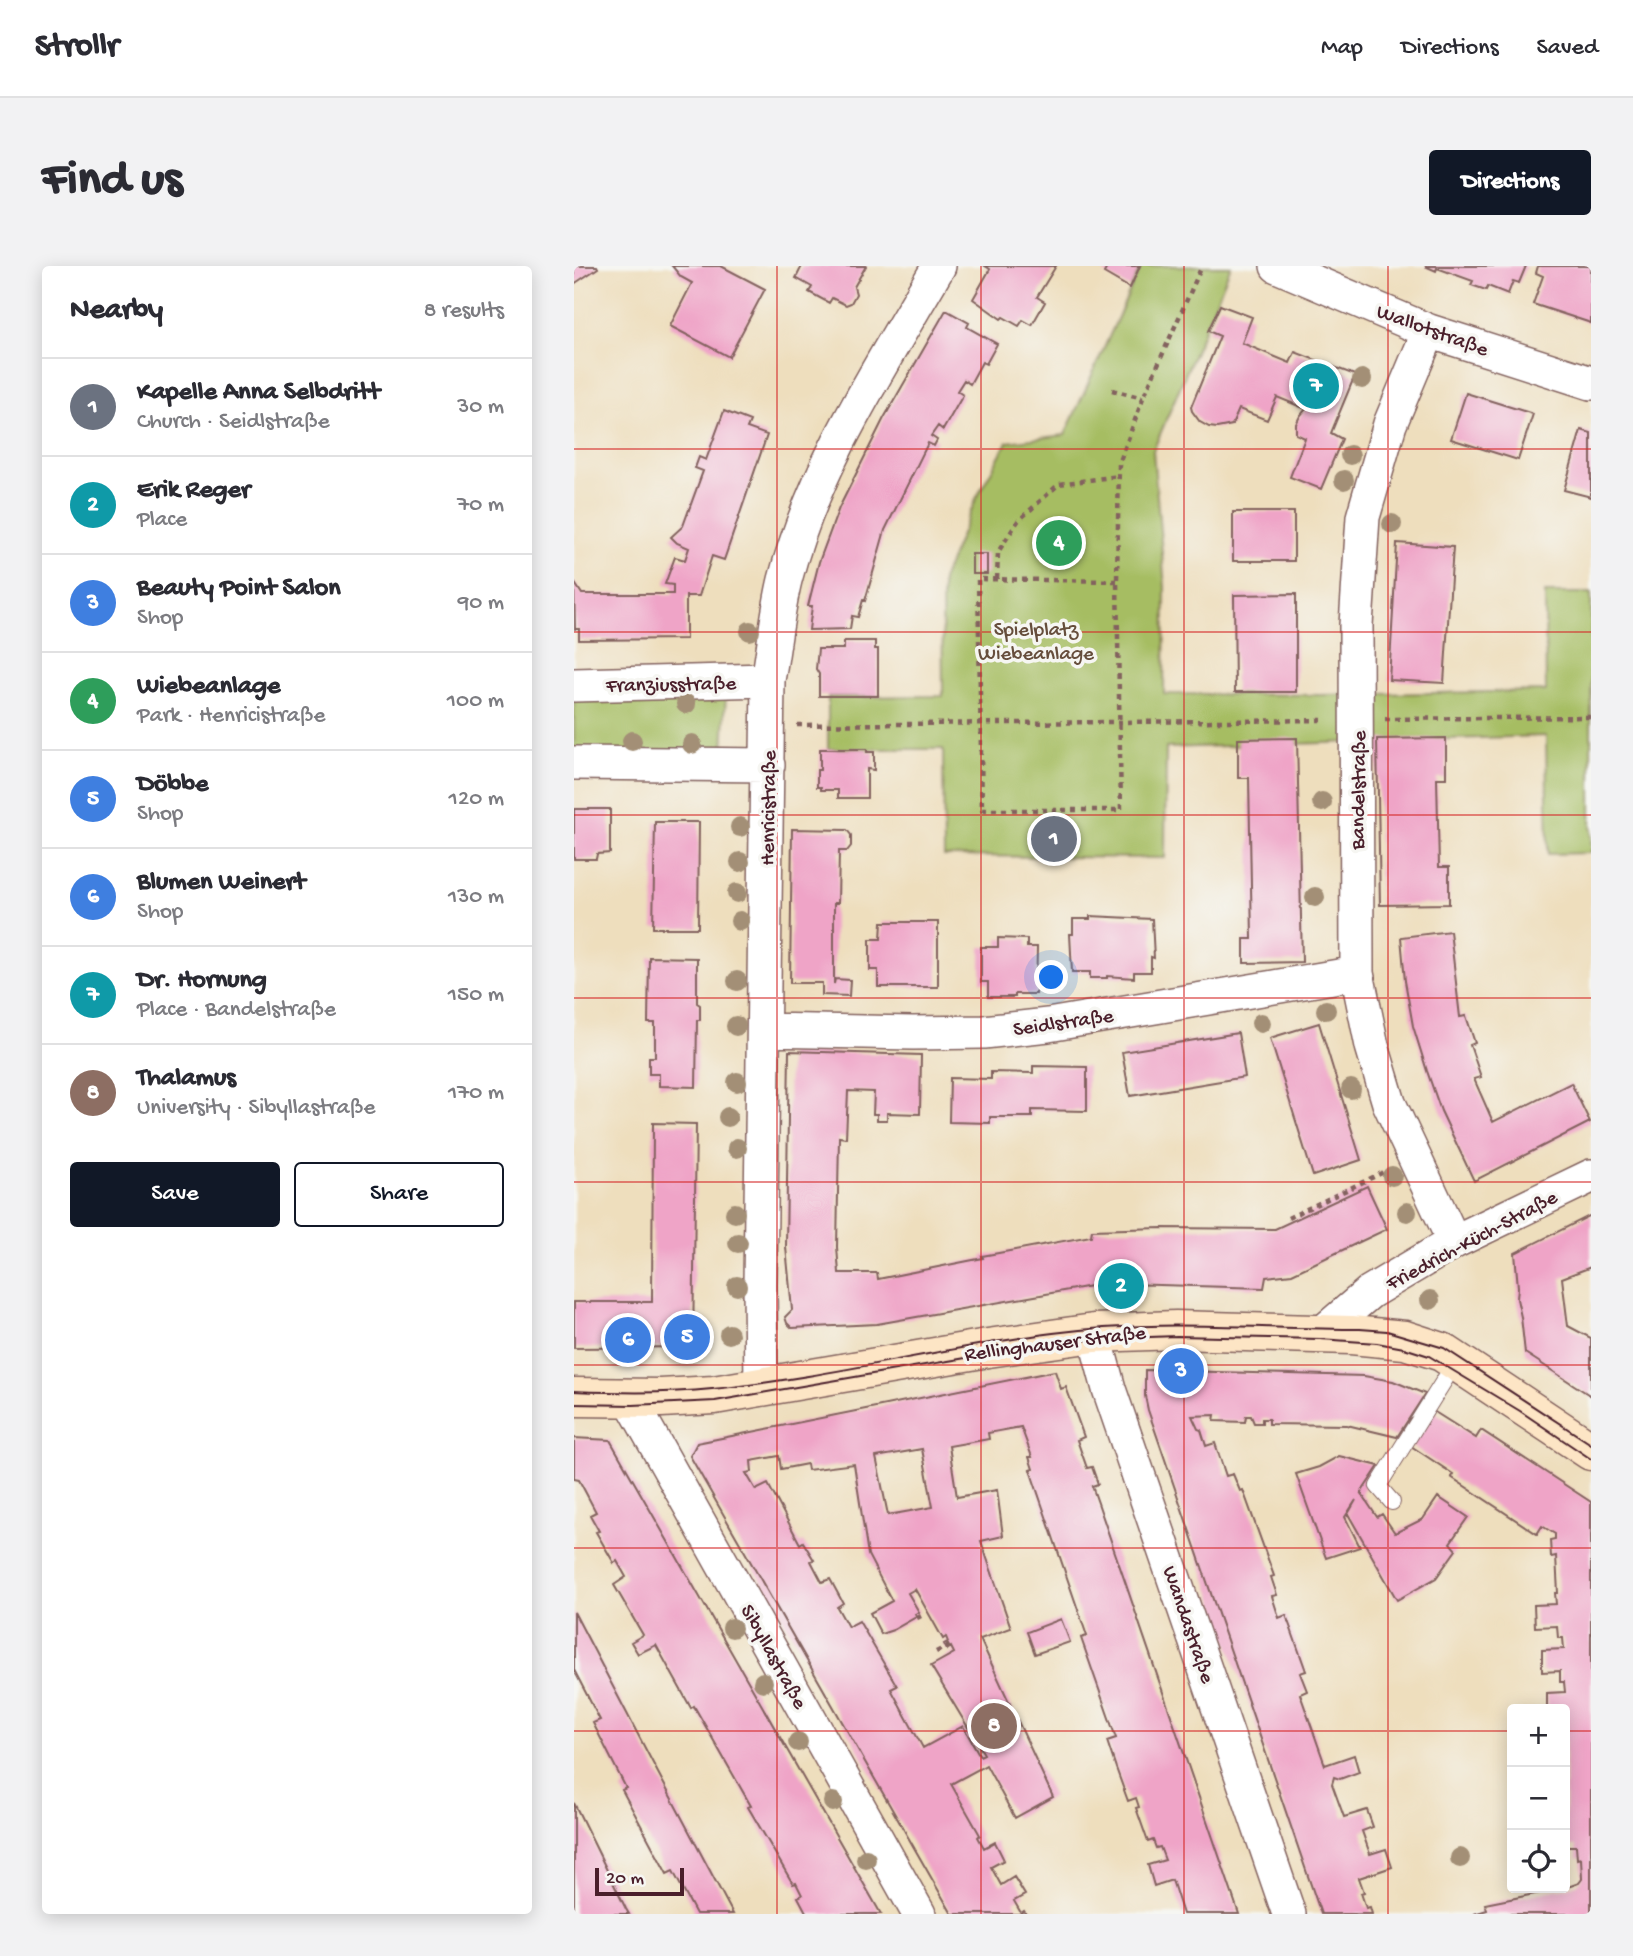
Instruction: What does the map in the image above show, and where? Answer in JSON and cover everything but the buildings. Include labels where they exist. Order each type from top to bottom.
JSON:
[{"type":"main road","name":"Rellinghauser Straße","points":[[574,1397],[692,1397],[1094,1333],[1176,1330],[1322,1333],[1405,1340],[1432,1348],[1457,1360],[1591,1451]]},
{"type":"street","name":"Henricistraße","points":[[761,1388],[768,680],[785,581],[815,495],[838,442],[939,266]]},
{"type":"street","name":"Wallotstraße","points":[[1277,266],[1429,331],[1591,383]]},
{"type":"street","name":"Bandelstraße","points":[[1429,331],[1390,424],[1363,517],[1356,625],[1357,973],[1372,1046],[1389,1103],[1454,1242]]},
{"type":"street","name":"Franziusstraße","points":[[574,685],[768,680]]},
{"type":"street","points":[[574,764],[768,765]]},
{"type":"street","name":"Seidlstraße","points":[[765,1030],[984,1032],[1048,1025],[1357,973]]},
{"type":"street","name":"Friedrich-Küch-Straße","points":[[1322,1333],[1370,1292],[1454,1242],[1591,1176]]},
{"type":"street","name":"Wandastraße","points":[[1094,1333],[1109,1389],[1289,1914]]},
{"type":"street","name":"Sibyllastraße","points":[[630,1399],[919,1914]]},
{"type":"lane","points":[[1392,1502],[1378,1486],[1457,1360]]},
{"type":"path","points":[[1117,580],[978,579],[982,810],[1121,810],[1117,580],[1119,464],[1143,398],[1202,266]]},
{"type":"path","points":[[1112,390],[1143,398]]},
{"type":"path","points":[[997,579],[999,552],[1018,521],[1059,484],[1119,476]]},
{"type":"path","points":[[768,725],[1180,720]]},
{"type":"path","points":[[1054,810],[1054,832]]},
{"type":"path","points":[[1288,1218],[1376,1175]]},
{"type":"path","points":[[936,1653],[950,1645]]},
{"type":"green space","name":"Spielplatz Wiebeanlage","points":[[1141,266],[1231,266],[1153,451],[1165,587],[1164,694],[1321,695],[1546,691],[1545,593],[1591,593],[1591,853],[1548,854],[1546,736],[1166,748],[1165,858],[944,856],[943,749],[828,749],[828,697],[943,696],[942,580],[976,499],[1007,442],[1065,435]]},
{"type":"green space","points":[[726,693],[723,752],[574,753],[574,695]]},
{"type":"tram line","points":[[574,1391],[678,1392],[755,1384],[1010,1339],[1091,1329],[1130,1326],[1360,1329],[1387,1331],[1444,1348],[1591,1444]]},
{"type":"tram line","points":[[574,1404],[633,1405],[715,1401],[989,1354],[1095,1339],[1177,1336],[1320,1339],[1377,1343],[1429,1356],[1520,1411],[1591,1459]]},
{"type":"place","name":"Dr. Hornung","points":[[1316,386]]},
{"type":"place","name":"Wiebeanlage","points":[[1059,543]]},
{"type":"place","name":"Kapelle Anna Selbdritt","points":[[1054,839]]},
{"type":"place","name":"Erik Reger","points":[[1121,1286]]},
{"type":"place","name":"Döbbe","points":[[687,1337]]},
{"type":"place","name":"Blumen Weinert","points":[[628,1340]]},
{"type":"place","name":"Beauty Point Salon","points":[[1181,1371]]},
{"type":"place","name":"Thalamus","points":[[994,1726]]}]
